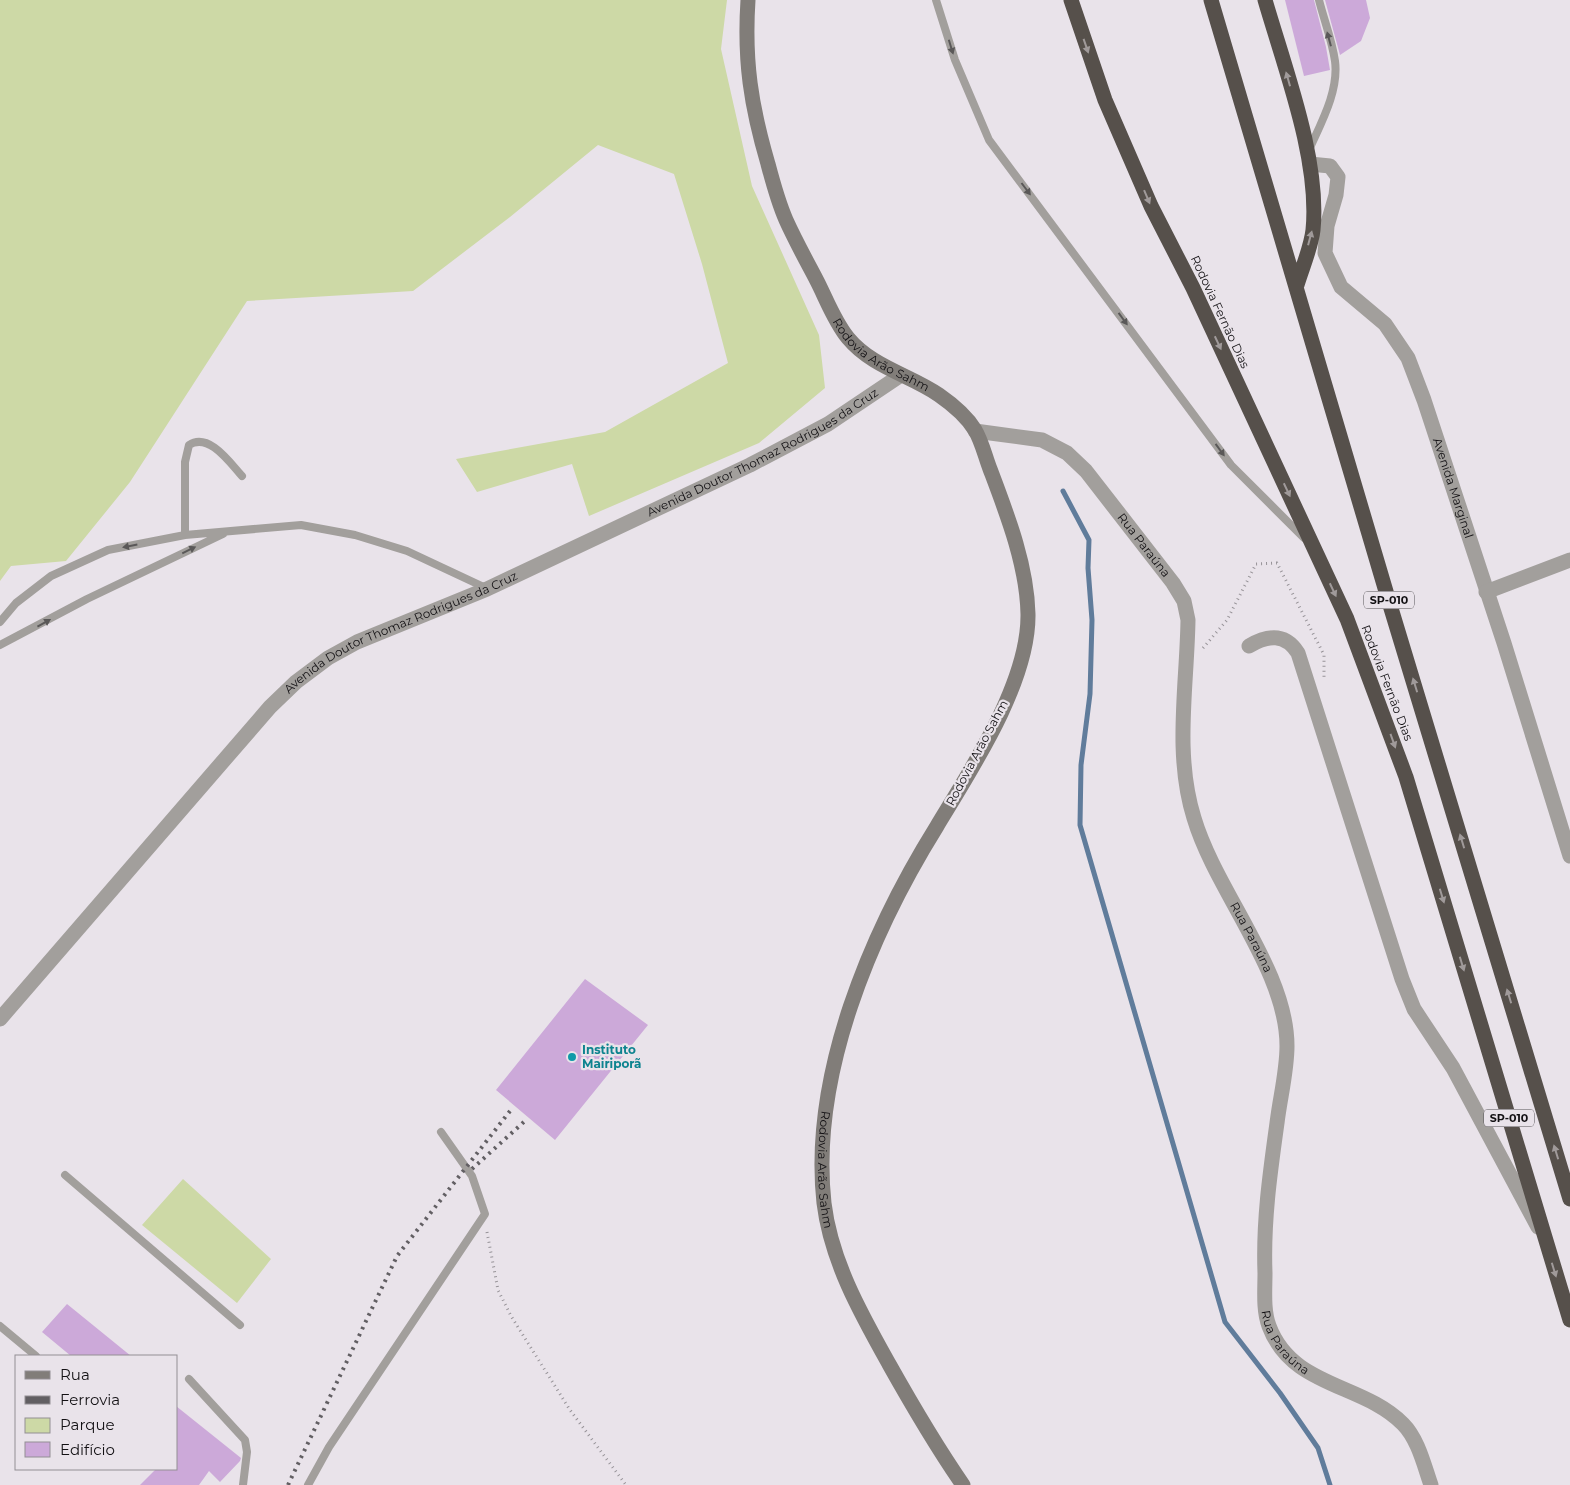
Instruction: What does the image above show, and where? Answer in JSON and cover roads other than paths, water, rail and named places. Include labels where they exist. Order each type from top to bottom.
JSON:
[{"type":"highway","name":"Rodovia Fernão Dias","points":[[1070,0],[1105,100],[1151,206],[1193,288],[1347,619],[1406,777],[1570,1320]]},
{"type":"highway","name":"Rodovia Fernão Dias","points":[[1211,0],[1385,586],[1570,1198]]},
{"type":"highway","points":[[1265,0],[1309,158],[1313,186],[1313,231],[1297,285]]},
{"type":"street","name":"Rodovia Arão Sahm","points":[[748,0],[748,76],[755,119],[784,216],[848,338],[868,356],[938,394],[960,412],[975,431],[1013,534],[1025,582],[1028,614],[1025,648],[1011,689],[992,730],[909,871],[884,919],[847,1017],[826,1112],[822,1158],[825,1206],[834,1248],[851,1294],[906,1394],[943,1457],[963,1485]]},
{"type":"street","name":"Avenida Marginal","points":[[1309,158],[1330,166],[1338,177],[1336,195],[1327,226],[1325,253],[1341,287],[1385,324],[1408,358],[1424,400],[1570,856]]},
{"type":"street","name":"Avenida Doutor Thomaz Rodrigues da Cruz","points":[[0,1019],[270,707],[296,682],[328,658],[357,642],[487,589],[750,465],[828,424],[901,375]]},
{"type":"street","name":"Rua Paraúna","points":[[975,431],[1042,440],[1067,453],[1086,471],[1173,583],[1184,601],[1188,620],[1182,749],[1194,818],[1205,848],[1267,970],[1285,1019],[1287,1047],[1267,1190],[1264,1242],[1266,1307],[1269,1326],[1281,1348],[1300,1367],[1322,1381],[1389,1411],[1405,1426],[1416,1446],[1431,1485]]},
{"type":"street","points":[[1486,592],[1570,560]]},
{"type":"street","points":[[1249,646],[1268,637],[1276,637],[1292,644],[1298,653],[1402,979],[1414,1009],[1453,1068],[1544,1238]]},
{"type":"street","points":[[0,1006],[23,993]]},
{"type":"lane","points":[[936,0],[955,60],[990,140],[1231,465],[1312,546]]},
{"type":"lane","points":[[1309,158],[1326,113],[1334,85],[1335,62],[1319,0]]},
{"type":"lane","points":[[185,535],[185,462],[189,445],[195,442],[203,442],[212,446],[242,476]]},
{"type":"lane","points":[[0,622],[16,603],[51,576],[108,550],[185,535],[301,525],[355,534],[407,551],[487,589]]},
{"type":"lane","points":[[0,645],[87,600],[230,531]]},
{"type":"lane","points":[[308,1485],[328,1447],[485,1214],[472,1176],[441,1132]]},
{"type":"lane","points":[[65,1175],[240,1326]]},
{"type":"lane","points":[[0,1326],[35,1355]]},
{"type":"lane","points":[[189,1379],[245,1440],[247,1452],[243,1485]]},
{"type":"waterway","points":[[1063,491],[1089,540],[1088,568],[1092,620],[1090,694],[1081,765],[1080,825],[1225,1322],[1280,1393],[1318,1448],[1330,1485]]},
{"type":"railway","points":[[288,1485],[397,1256],[510,1111]]},
{"type":"railway","points":[[472,1169],[526,1120]]},
{"type":"place","name":"Instituto Mairiporã","points":[[572,1057]]}]
